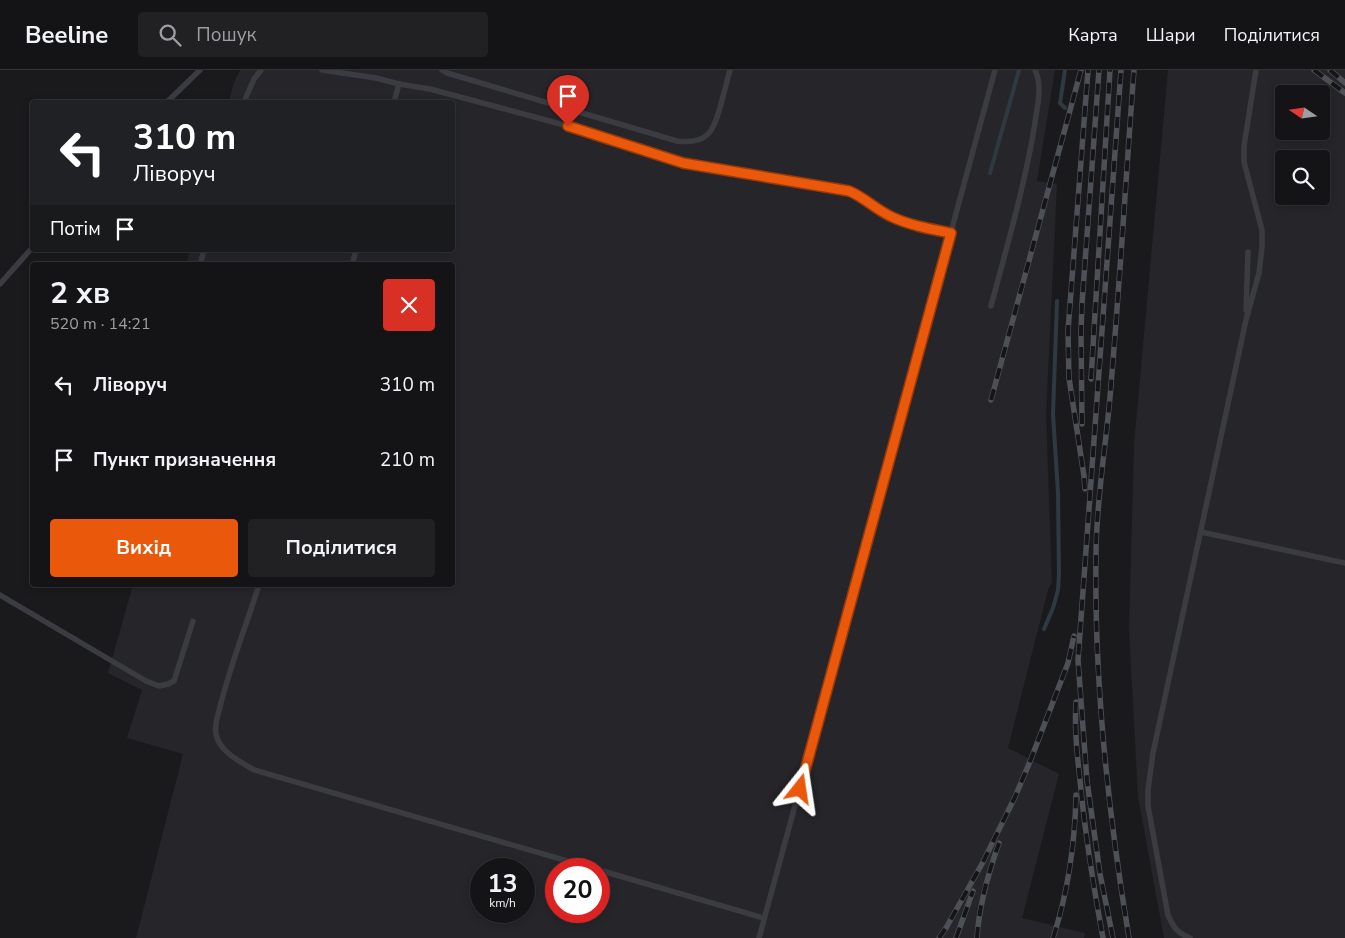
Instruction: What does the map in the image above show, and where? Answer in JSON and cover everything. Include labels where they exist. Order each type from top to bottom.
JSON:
[{"type":"lane","points":[[168,100],[200,70]]},
{"type":"lane","points":[[245,100],[254,79],[261,70]]},
{"type":"lane","points":[[322,70],[430,88],[582,130],[683,163],[849,191],[898,220],[951,233]]},
{"type":"lane","points":[[442,70],[684,142],[704,138],[713,128],[730,70]]},
{"type":"lane","points":[[759,938],[995,70]]},
{"type":"lane","points":[[991,306],[1030,154],[1039,92],[1038,77],[1035,70]]},
{"type":"lane","points":[[1190,938],[1174,928],[1168,915],[1148,806],[1148,790],[1153,753],[1246,320],[1259,273],[1262,230],[1244,162],[1244,146],[1256,70]]},
{"type":"lane","points":[[395,100],[399,84]]},
{"type":"lane","points":[[0,284],[30,250]]},
{"type":"lane","points":[[1246,320],[1248,252]]},
{"type":"lane","points":[[1201,532],[1345,563]]},
{"type":"lane","points":[[258,587],[224,689],[216,724],[216,734],[220,744],[232,756],[254,770],[557,858]]},
{"type":"lane","points":[[0,595],[111,661],[146,681],[159,686],[174,681],[193,621]]},
{"type":"lane","points":[[610,873],[764,918]]},
{"type":"shaded area","points":[[240,70],[1055,70],[1037,181],[1057,184],[1046,415],[1052,582],[1048,590],[1008,748],[1059,774],[1022,918],[1085,933],[1084,938],[136,938],[183,754],[127,738],[142,690],[108,673],[132,587],[455,587],[455,262],[187,262],[189,252],[455,252],[455,100],[229,100],[233,85]]},
{"type":"shaded area","points":[[1168,70],[1345,70],[1345,938],[1164,938],[1138,797],[1129,630],[1134,445]]},
{"type":"waterway","points":[[990,173],[1019,70]]},
{"type":"waterway","points":[[1065,70],[1060,103],[1065,108]]},
{"type":"waterway","points":[[1044,629],[1058,590],[1059,574],[1058,493],[1053,414],[1057,301]]},
{"type":"railway","points":[[991,400],[1081,70]]},
{"type":"railway","points":[[1085,489],[1069,378],[1068,331],[1088,70]]},
{"type":"railway","points":[[1082,424],[1082,304],[1099,70]]},
{"type":"railway","points":[[1091,379],[1110,70]]},
{"type":"railway","points":[[1113,938],[1100,874],[1087,781],[1078,660],[1121,70]]},
{"type":"railway","points":[[1129,938],[1109,795],[1100,699],[1097,651],[1096,534],[1114,346],[1134,70]]},
{"type":"railway","points":[[1314,70],[1345,93]]},
{"type":"railway","points":[[1330,70],[1345,83]]},
{"type":"railway","points":[[939,938],[983,862],[1015,797],[1068,663],[1074,636]]},
{"type":"railway","points":[[1076,702],[1077,746],[1083,809],[1090,864],[1103,938]]},
{"type":"railway","points":[[1053,938],[1063,903],[1070,867],[1076,795]]},
{"type":"railway","points":[[977,938],[985,890],[999,843]]},
{"type":"railway","points":[[956,938],[973,891]]},
{"type":"route","points":[[568,126],[683,163],[839,188],[855,193],[898,220],[951,233],[800,789]]}]
